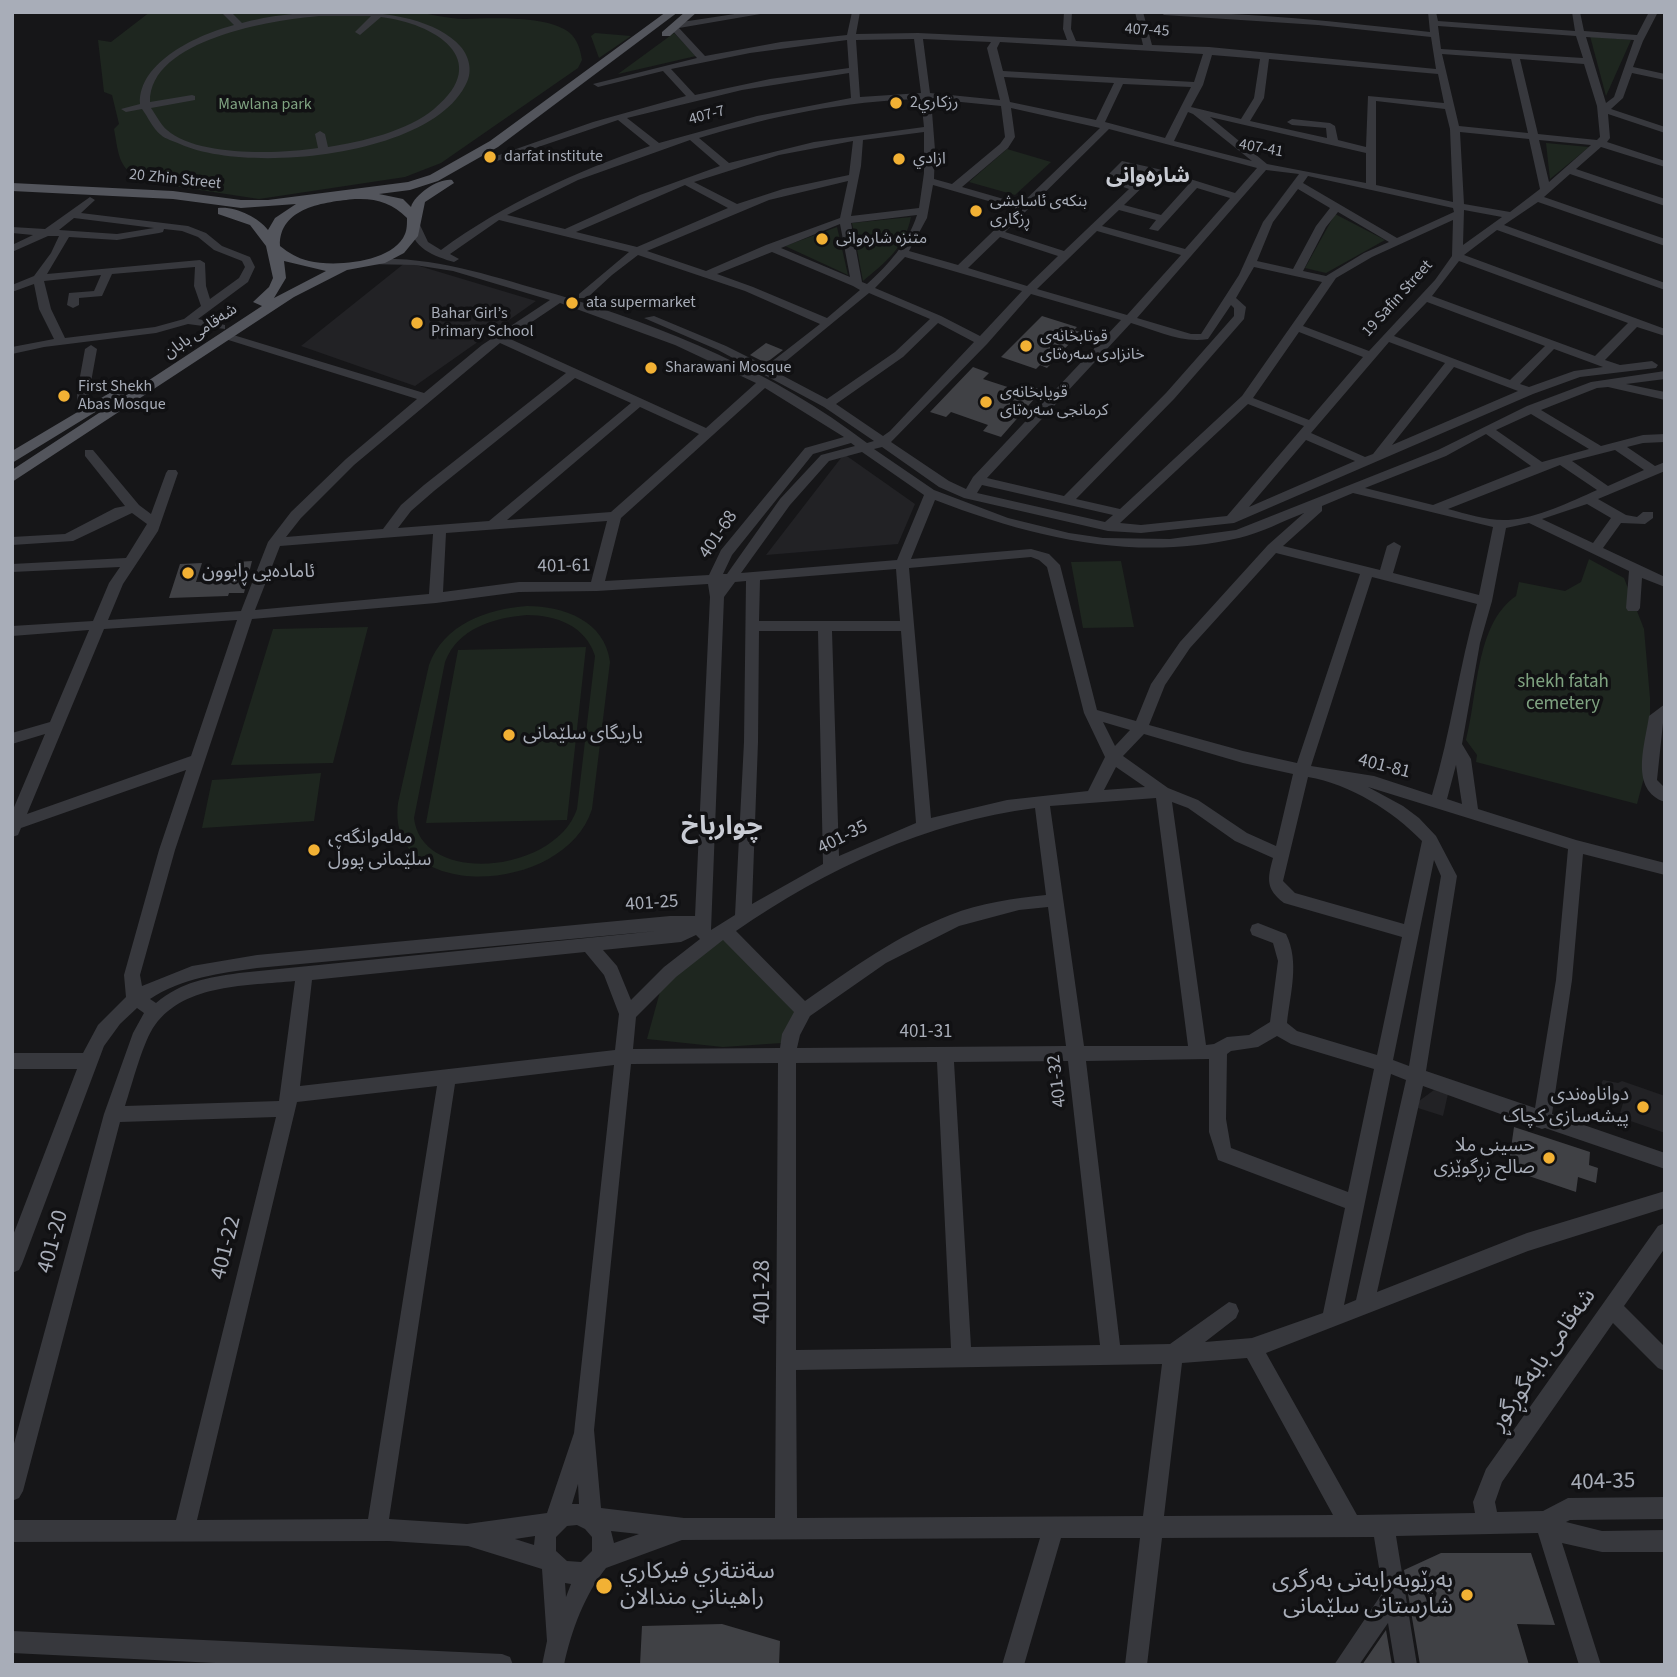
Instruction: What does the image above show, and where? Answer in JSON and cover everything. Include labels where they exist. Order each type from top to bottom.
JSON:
[{"type":"main road","points":[[272,245],[271,236],[281,219],[303,206],[334,196],[410,186],[451,169],[517,129],[692,12]]},
{"type":"main road","points":[[653,44],[675,22]]},
{"type":"main road","points":[[342,268],[372,262],[403,246],[412,237],[419,200],[487,161],[622,66]]},
{"type":"main road","name":"20 Zhin Street","points":[[12,187],[173,195],[242,204],[334,196]]},
{"type":"main road","name":"20 Zhin Street","points":[[12,196],[172,204],[219,211],[255,222],[272,245],[291,262],[323,268],[342,268]]},
{"type":"main road","points":[[334,196],[384,198],[408,209],[415,222]]},
{"type":"main road","name":"شەقامی بابان","points":[[12,477],[224,332],[268,296],[278,286],[281,268],[272,245]]},
{"type":"main road","name":"شەقامی بابان","points":[[12,458],[299,287],[342,268]]},
{"type":"street","points":[[225,12],[241,26]]},
{"type":"street","points":[[675,22],[768,12]]},
{"type":"street","points":[[856,12],[851,37],[856,101]]},
{"type":"street","points":[[1068,12],[1067,29],[1072,43]]},
{"type":"street","points":[[1139,12],[1148,47]]},
{"type":"street","points":[[1164,12],[1318,22],[1435,35]]},
{"type":"street","points":[[1576,12],[1578,34],[1604,110],[1605,138],[1541,194],[1473,241],[1457,256],[1665,334]]},
{"type":"street","points":[[1604,110],[1618,98],[1652,12],[1665,14]]},
{"type":"street","points":[[320,13],[379,14],[417,23],[449,39],[463,58],[465,79],[457,94],[443,108],[422,122],[365,144],[324,152],[261,156],[200,148],[176,139],[159,128],[148,115],[145,106],[147,87],[155,73],[169,59],[211,36],[241,26],[320,13]]},
{"type":"street","points":[[360,32],[379,14]]},
{"type":"street","points":[[1432,17],[1578,34],[1640,38]]},
{"type":"street","name":"19 Safin Street","points":[[1230,520],[1387,337],[1426,297],[1457,256],[1459,211],[1455,129],[1441,72],[1432,17]]},
{"type":"street","points":[[675,22],[704,60]]},
{"type":"street","points":[[767,371],[826,322],[862,286],[904,253],[923,211],[931,145],[918,36]]},
{"type":"street","name":"407-45","points":[[587,92],[665,68],[851,37],[918,36],[1209,50],[1441,72]]},
{"type":"street","points":[[955,187],[1004,146],[1010,137],[1000,74],[992,48],[997,39]]},
{"type":"street","points":[[1168,143],[1191,110],[1209,50]]},
{"type":"street","points":[[1437,51],[1587,61]]},
{"type":"street","points":[[1244,122],[1259,98],[1265,55]]},
{"type":"street","points":[[1515,57],[1533,135],[1541,194]]},
{"type":"street","points":[[665,68],[693,98]]},
{"type":"street","points":[[1628,69],[1665,77]]},
{"type":"street","points":[[487,161],[620,117],[693,98],[795,77],[853,70]]},
{"type":"street","points":[[1000,74],[1198,85]]},
{"type":"street","points":[[960,270],[1102,126],[1120,80]]},
{"type":"street","name":"407-7","points":[[442,255],[474,229],[549,188],[691,136],[757,119],[856,101],[925,96],[1006,104]]},
{"type":"street","points":[[126,109],[191,98]]},
{"type":"street","points":[[1371,188],[1371,98],[1450,106]]},
{"type":"street","name":"407-41","points":[[1006,104],[1264,166],[1371,188],[1459,211],[1512,215]]},
{"type":"street","points":[[1191,110],[1371,151]]},
{"type":"street","points":[[969,495],[978,480],[1129,319],[1264,166],[1191,110]]},
{"type":"street","points":[[1604,110],[1665,130]]},
{"type":"street","points":[[620,117],[657,148]]},
{"type":"street","points":[[1292,122],[1330,126],[1333,142]]},
{"type":"street","points":[[567,232],[629,202],[778,152],[929,129]]},
{"type":"street","points":[[1455,129],[1600,143],[1665,164]]},
{"type":"street","points":[[320,134],[324,152]]},
{"type":"street","points":[[691,136],[727,167]]},
{"type":"street","points":[[858,138],[845,220],[862,286]]},
{"type":"street","points":[[1137,188],[1108,180],[1126,163],[1236,197]]},
{"type":"street","points":[[1568,170],[1665,203]]},
{"type":"street","points":[[771,247],[937,318],[983,342],[1029,290],[1154,171]]},
{"type":"street","points":[[904,253],[1190,337],[1204,337],[1230,299],[1268,222],[1306,173]]},
{"type":"street","points":[[583,296],[637,251],[736,208],[802,186],[853,177]]},
{"type":"street","points":[[928,180],[1023,208]]},
{"type":"street","points":[[685,181],[736,208]]},
{"type":"street","points":[[1154,229],[1195,184]]},
{"type":"street","points":[[1297,184],[1397,242]]},
{"type":"street","points":[[1541,194],[1665,243]]},
{"type":"street","points":[[12,249],[47,233],[74,215],[90,200]]},
{"type":"street","points":[[1296,273],[1321,226],[1336,206]]},
{"type":"street","points":[[1118,207],[1163,219]]},
{"type":"street","points":[[708,274],[845,220],[923,211]]},
{"type":"street","points":[[1108,527],[1246,399],[1329,280],[1368,255],[1459,211]]},
{"type":"street","points":[[12,351],[156,330],[188,321],[244,280],[249,272],[249,263],[242,256],[213,245],[197,232],[74,215]]},
{"type":"street","points":[[496,216],[637,251],[708,274],[826,322]]},
{"type":"street","points":[[415,222],[421,242],[442,255],[583,296],[673,326],[767,371],[828,404],[944,484],[969,495],[1108,527],[1141,529],[1230,520],[1530,391],[1578,374],[1665,365]]},
{"type":"street","points":[[1496,226],[1665,287]]},
{"type":"street","points":[[12,230],[117,237],[176,227]]},
{"type":"street","points":[[1096,228],[1187,253]]},
{"type":"street","points":[[997,233],[1066,255]]},
{"type":"street","points":[[61,342],[44,309],[38,278],[56,253],[65,234]]},
{"type":"street","points":[[372,262],[417,260],[436,263],[559,299],[678,341],[819,414],[857,444],[930,493],[1009,524],[1092,542],[1146,546],[1205,542],[1239,534],[1442,453],[1531,409],[1603,383],[1665,375]]},
{"type":"street","points":[[12,289],[38,278],[107,274],[200,263],[200,286],[207,307]]},
{"type":"street","points":[[1250,263],[1329,280]]},
{"type":"street","points":[[73,305],[73,295],[98,294],[107,274]]},
{"type":"street","points":[[1426,297],[1616,368]]},
{"type":"street","points":[[135,998],[132,975],[167,850],[246,615],[275,542],[296,515],[350,462],[499,338],[559,299]]},
{"type":"street","points":[[1067,500],[1161,404],[1240,317],[1240,307],[1230,299]]},
{"type":"street","points":[[828,404],[920,338],[937,318]]},
{"type":"street","points":[[188,321],[426,398]]},
{"type":"street","points":[[1598,360],[1635,322]]},
{"type":"street","points":[[1296,327],[1371,356]]},
{"type":"street","points":[[1387,337],[1530,391]]},
{"type":"street","points":[[499,338],[708,434]]},
{"type":"street","name":"401-68","points":[[717,597],[714,578],[726,553],[808,451],[878,440],[894,434],[983,342]]},
{"type":"street","points":[[1511,386],[1552,345]]},
{"type":"street","points":[[84,414],[83,393],[91,349]]},
{"type":"street","points":[[1372,459],[1453,360]]},
{"type":"street","points":[[387,534],[406,508],[429,488],[575,372]]},
{"type":"street","points":[[1603,383],[1665,396]]},
{"type":"street","points":[[597,586],[615,516],[763,384]]},
{"type":"street","points":[[1246,399],[1372,459]]},
{"type":"street","points":[[492,526],[639,402]]},
{"type":"street","points":[[1531,409],[1599,450]]},
{"type":"street","points":[[1487,429],[1540,467]]},
{"type":"street","points":[[1422,437],[1442,453]]},
{"type":"street","points":[[1434,510],[1562,460],[1648,438],[1665,438]]},
{"type":"street","name":"401-68","points":[[717,597],[785,502],[825,458],[857,444]]},
{"type":"street","points":[[1616,445],[1660,469]]},
{"type":"street","points":[[89,453],[134,508],[153,523]]},
{"type":"street","points":[[1562,460],[1609,492]]},
{"type":"street","points":[[1353,489],[1500,524],[1533,520],[1609,492],[1660,469]]},
{"type":"street","points":[[13,827],[116,583],[153,523],[172,473]]},
{"type":"street","points":[[978,480],[1124,514]]},
{"type":"street","points":[[924,826],[902,565],[930,493]]},
{"type":"street","points":[[1588,500],[1618,517],[1635,522],[1644,520],[1648,515]]},
{"type":"street","points":[[1093,797],[1113,757],[1141,727],[1158,684],[1185,645],[1273,548],[1324,502]]},
{"type":"street","points":[[12,541],[68,538],[120,511],[134,508]]},
{"type":"street","points":[[275,542],[615,516]]},
{"type":"street","points":[[1596,549],[1618,517]]},
{"type":"street","points":[[1533,520],[1665,583]]},
{"type":"street","points":[[1438,802],[1455,744],[1473,643],[1485,601],[1500,524]]},
{"type":"street","points":[[436,598],[440,530]]},
{"type":"street","points":[[79,565],[81,531]]},
{"type":"street","points":[[1385,577],[1394,547]]},
{"type":"street","points":[[1273,548],[1485,601]]},
{"type":"street","name":"401-61","points":[[12,631],[246,615],[436,598],[519,587],[597,586],[731,578],[1031,553],[1044,557],[1054,565],[1091,713]]},
{"type":"street","points":[[12,568],[130,562]]},
{"type":"street","points":[[1633,608],[1636,569]]},
{"type":"street","points":[[1367,573],[1302,771],[1275,881],[1278,889],[1290,898],[1412,933]]},
{"type":"street","points":[[743,915],[751,742],[753,576]]},
{"type":"street","points":[[701,944],[717,597]]},
{"type":"street","points":[[752,626],[907,626]]},
{"type":"street","points":[[825,626],[831,867]]},
{"type":"street","points":[[1665,709],[1656,716],[1649,780],[1652,787],[1665,796]]},
{"type":"street","points":[[1091,713],[1113,757],[1163,792],[1193,804],[1241,837],[1280,855]]},
{"type":"street","name":"401-81","points":[[1091,713],[1243,757],[1302,771],[1374,782],[1576,846],[1665,869]]},
{"type":"street","points":[[12,739],[57,726]]},
{"type":"street","points":[[1455,744],[1464,759],[1471,812]]},
{"type":"street","points":[[13,827],[197,760]]},
{"type":"street","points":[[1321,774],[1400,810],[1430,840],[1443,859],[1449,876],[1416,1076],[1364,1307]]},
{"type":"street","points":[[1163,792],[1198,1053]]},
{"type":"street","name":"401-35","points":[[628,1014],[668,972],[701,944],[743,915],[880,843],[924,826],[987,810],[1093,797],[1163,792]]},
{"type":"street","name":"401-32","points":[[1042,803],[1076,1054],[1111,1355]]},
{"type":"street","points":[[1331,1320],[1430,840]]},
{"type":"street","points":[[1542,1121],[1564,980],[1576,846]]},
{"type":"street","points":[[723,929],[804,1012],[880,958],[955,920],[1019,904],[1056,900]]},
{"type":"street","name":"401-25","points":[[135,998],[191,973],[241,965],[670,923],[704,923]]},
{"type":"street","name":"401-25","points":[[157,1012],[179,994],[200,986],[681,935],[704,923]]},
{"type":"street","points":[[1258,930],[1280,939],[1286,961],[1278,1026],[1291,1037],[1385,1065],[1665,1161]]},
{"type":"street","points":[[555,1654],[592,1565],[601,1552],[602,1532],[590,1518],[584,1430],[628,1014],[611,971],[589,945]]},
{"type":"street","name":"401-22","points":[[184,1531],[288,1102],[303,974]]},
{"type":"street","points":[[135,998],[157,1012]]},
{"type":"street","points":[[12,1264],[88,1061],[102,1032],[135,998]]},
{"type":"street","name":"401-20","points":[[12,1491],[113,1114],[142,1033],[149,1019],[157,1012]]},
{"type":"street","name":"401-28","points":[[786,1528],[787,1056],[791,1034],[804,1012]]},
{"type":"street","name":"401-31","points":[[113,1114],[288,1102],[447,1076],[622,1057],[1198,1053],[1252,1042],[1278,1026]]},
{"type":"street","points":[[1222,1047],[1219,1129],[1220,1147],[1224,1154],[1354,1203]]},
{"type":"street","points":[[945,1054],[962,1357]]},
{"type":"street","points":[[12,1061],[88,1061]]},
{"type":"street","points":[[377,1530],[447,1076]]},
{"type":"street","points":[[788,1360],[1173,1354],[1252,1348],[1331,1320],[1527,1242],[1665,1199]]},
{"type":"street","name":"شەقامی بابەگوڕگوڕ","points":[[1488,1523],[1484,1502],[1488,1484],[1665,1232]]},
{"type":"street","points":[[1611,1307],[1665,1361]]},
{"type":"street","points":[[1136,1665],[1173,1354],[1229,1311]]},
{"type":"street","points":[[1252,1348],[1351,1526]]},
{"type":"street","points":[[555,1654],[550,1564],[545,1542],[555,1524],[584,1430]]},
{"type":"street","name":"404-35","points":[[1545,1522],[1567,1509],[1665,1508]]},
{"type":"street","points":[[12,1531],[377,1530],[467,1535],[555,1524],[572,1514],[684,1528],[1383,1526],[1545,1522],[1565,1535],[1585,1541],[1665,1541]]},
{"type":"street","points":[[1545,1522],[1590,1665]]},
{"type":"street","points":[[1383,1526],[1406,1665]]},
{"type":"street","points":[[1013,1665],[1054,1527]]},
{"type":"street","points":[[467,1535],[550,1564],[570,1574],[684,1528]]},
{"type":"street","points":[[1345,1665],[1394,1595]]},
{"type":"street","points":[[12,1642],[502,1665]]},
{"type":"shaded area","name":"Bahar Girl’s Primary School","points":[[406,262],[536,301],[415,386],[301,346]]},
{"type":"shaded area","points":[[844,454],[915,504],[898,544],[766,555]]},
{"type":"shaded area","name":"دواناوەندی پیشەسازی کچاک","points":[[1603,1080],[1618,1083],[1622,1081],[1665,1096],[1665,1133],[1619,1117],[1625,1096],[1621,1093],[1619,1096],[1601,1084]]},
{"type":"shaded area","points":[[1434,1090],[1448,1094],[1443,1116],[1418,1108],[1419,1101]]},
{"type":"green space","name":"Mawlana park","points":[[150,12],[412,12],[458,19],[529,20],[554,25],[572,35],[582,60],[578,68],[441,163],[405,177],[259,199],[147,182],[125,168],[117,147],[114,129],[119,124],[112,95],[104,92],[98,40],[111,42]]},
{"type":"green space","points":[[595,33],[631,36],[599,58],[591,36]]},
{"type":"green space","points":[[674,33],[696,56],[618,74]]},
{"type":"green space","points":[[1590,36],[1631,40],[1606,96]]},
{"type":"green space","points":[[1546,143],[1589,147],[1550,179]]},
{"type":"green space","points":[[1007,149],[1051,162],[1015,195],[969,182]]},
{"type":"green space","points":[[1335,214],[1385,240],[1326,273],[1305,268]]},
{"type":"green space","points":[[911,217],[899,245],[887,260],[863,281],[852,223]]},
{"type":"green space","points":[[837,227],[848,275],[785,246]]},
{"type":"green space","name":"shekh fatah cemetery","points":[[1589,559],[1624,578],[1644,629],[1650,698],[1650,755],[1637,804],[1476,762],[1477,755],[1466,740],[1485,642],[1503,608],[1516,596],[1519,582],[1565,591],[1581,582]]},
{"type":"green space","points":[[1121,561],[1134,627],[1083,628],[1071,562]]},
{"type":"green space","points":[[541,607],[568,613],[591,626],[607,648],[610,662],[592,809],[575,838],[548,859],[515,872],[480,876],[447,872],[419,859],[401,836],[398,803],[429,665],[445,639],[456,629],[482,615],[512,608]],"holes":[[[538,616],[559,620],[577,630],[585,637],[595,656],[577,809],[564,831],[544,847],[518,858],[491,863],[464,862],[440,855],[422,840],[414,818],[445,662],[459,641],[478,627],[502,619]]]},
{"type":"green space","points":[[368,627],[333,763],[231,765],[273,629]]},
{"type":"green space","name":"یاریگای سلێمانی","points":[[586,647],[567,820],[426,823],[458,650]]},
{"type":"green space","points":[[321,773],[314,821],[202,828],[212,780]]},
{"type":"green space","points":[[722,934],[801,1011],[782,1043],[723,1047],[647,1039],[661,988]]},
{"type":"building","name":"قوتابخانەی خانزادی سەرەتای","points":[[1042,316],[1077,327],[1074,330],[1080,332],[1047,368],[1040,365],[1036,369],[1001,357]]},
{"type":"building","points":[[766,343],[783,350],[766,363],[750,355]]},
{"type":"building","name":"قویابخانەی کرمانجی سەرەتای","points":[[973,367],[989,373],[983,379],[1020,391],[1026,385],[1042,390],[1001,437],[983,431],[988,425],[951,412],[946,417],[930,412]]},
{"type":"building","name":"ئامادەیی ڕابوون","points":[[252,561],[244,593],[169,598],[180,564],[202,563],[196,582],[231,581],[236,562]]},
{"type":"building","name":"حسینی ملا صالح زڕگوێزی","points":[[1514,1127],[1590,1152],[1589,1165],[1598,1168],[1596,1183],[1578,1177],[1576,1192],[1508,1169]]},
{"type":"building","name":"بەڕێوبەرایەتی بەرگری شارستانی سلێمانی","points":[[1441,1553],[1531,1553],[1555,1625],[1517,1624],[1529,1665],[1420,1665],[1404,1570]]},
{"type":"building","points":[[722,1624],[780,1641],[779,1665],[640,1665],[642,1626]]},
{"type":"building","points":[[1386,1630],[1392,1665],[1362,1665]]},
{"type":"place","name":"رزكاري2","points":[[896,103]]},
{"type":"place","name":"darfat institute","points":[[490,157]]},
{"type":"place","name":"ازادي","points":[[899,159]]},
{"type":"place","name":"بنکەی ئاسایشی ڕزگاری","points":[[976,211]]},
{"type":"place","name":"متنزه شارەوانی","points":[[822,239]]},
{"type":"place","name":"ata supermarket","points":[[572,303]]},
{"type":"place","name":"Bahar Girl’s Primary School","points":[[417,323]]},
{"type":"place","name":"قوتابخانەی خانزادی سەرەتای","points":[[1026,346]]},
{"type":"place","name":"Sharawani Mosque","points":[[651,368]]},
{"type":"place","name":"First Shekh Abas Mosque","points":[[64,396]]},
{"type":"place","name":"قویابخانەی کرمانجی سەرەتای","points":[[986,402]]},
{"type":"place","name":"ئامادەیی ڕابوون","points":[[188,573]]},
{"type":"place","name":"یاریگای سلێمانی","points":[[509,735]]},
{"type":"place","name":"مەلەوانگەی سلێمانی پووڵ","points":[[314,850]]},
{"type":"place","name":"دواناوەندی پیشەسازی کچاک","points":[[1643,1107]]},
{"type":"place","name":"حسینی ملا صالح زڕگوێزی","points":[[1549,1158]]},
{"type":"place","name":"سةنتةري فيركاري راهيناني مندالان","points":[[604,1586]]},
{"type":"place","name":"بەڕێوبەرایەتی بەرگری شارستانی سلێمانی","points":[[1467,1595]]},
{"type":"district","name":"شارەوانی","points":[[1148,177]]},
{"type":"district","name":"چوارباخ","points":[[722,828]]}]
